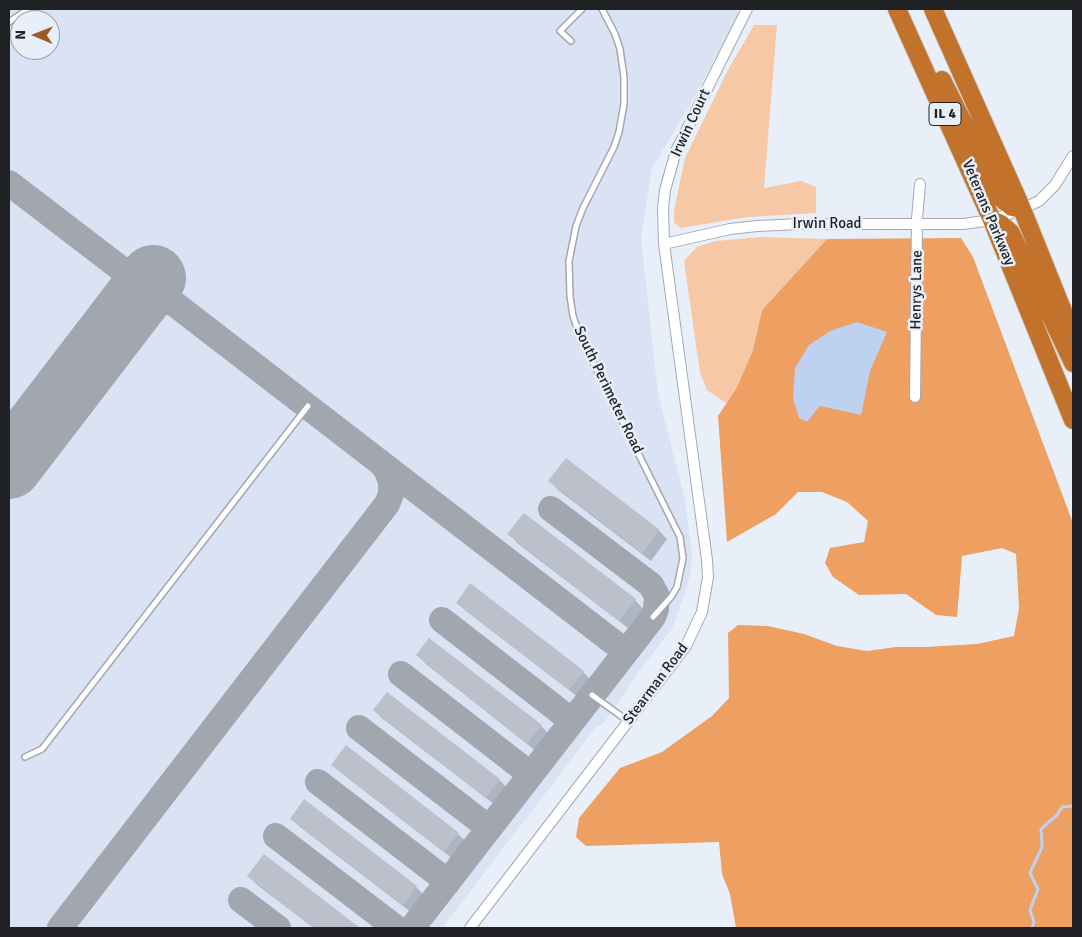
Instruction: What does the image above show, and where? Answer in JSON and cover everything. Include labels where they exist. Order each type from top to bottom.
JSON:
[{"type":"highway","name":"Veterans Parkway","points":[[897,9],[992,220],[1073,420]]},
{"type":"highway","points":[[903,9],[909,15],[1002,199],[1012,207],[1022,210]]},
{"type":"highway","name":"IL 4","points":[[933,9],[1022,210],[1073,336]]},
{"type":"highway","points":[[941,9],[944,33]]},
{"type":"highway","points":[[992,220],[1001,224],[1011,233],[1073,363]]},
{"type":"street","name":"Irwin Court","points":[[664,244],[662,221],[665,190],[676,151],[747,9]]},
{"type":"street","name":"Irwin Road","points":[[664,244],[713,232],[751,227],[801,224],[963,224],[992,220],[1022,210],[1039,201],[1048,193],[1064,172],[1073,156]]},
{"type":"street","name":"Henrys Lane","points":[[916,396],[920,184]]},
{"type":"street","name":"Stearman Road","points":[[470,928],[686,646],[702,612],[708,578],[706,551],[664,244]]},
{"type":"lane","points":[[9,22],[28,9]]},
{"type":"lane","points":[[571,41],[560,31],[582,9]]},
{"type":"lane","name":"South Perimeter Road","points":[[602,9],[615,34],[620,49],[624,77],[624,104],[614,147],[576,226],[569,261],[570,296],[573,316],[581,339],[680,537],[683,558],[677,587],[672,597],[653,617]]},
{"type":"lane","points":[[25,757],[42,749],[308,406]]},
{"type":"lane","points":[[592,695],[628,721]]},
{"type":"shaded area","points":[[9,9],[738,9],[737,17],[689,107],[652,168],[641,238],[658,394],[684,495],[692,553],[691,570],[686,589],[672,629],[627,687],[628,690],[602,725],[597,726],[442,928],[9,928]]},
{"type":"shaded area","points":[[754,25],[777,25],[764,188],[801,181],[816,187],[816,213],[748,217],[680,228],[674,222],[674,211],[685,158],[728,70]]},
{"type":"shaded area","points":[[760,237],[827,239],[762,310],[753,350],[737,387],[726,403],[707,390],[700,373],[684,261],[697,247],[716,241]]},
{"type":"shaded area","points":[[961,238],[973,257],[1073,523],[1073,928],[736,928],[730,894],[722,874],[719,842],[586,846],[576,837],[579,818],[620,768],[662,752],[712,716],[729,698],[728,633],[738,625],[768,626],[804,634],[837,646],[867,651],[896,647],[977,644],[1014,636],[1019,608],[1016,554],[1002,548],[962,556],[957,617],[936,615],[906,594],[859,595],[833,577],[825,563],[830,548],[864,542],[868,521],[847,502],[822,492],[798,492],[776,514],[727,542],[718,416],[737,387],[753,350],[762,310],[827,239]]},
{"type":"water","points":[[857,322],[887,332],[870,371],[861,415],[820,406],[807,422],[799,418],[793,399],[795,368],[809,345],[830,331]]},
{"type":"building","points":[[566,458],[660,530],[642,553],[548,481]]},
{"type":"building","points":[[524,513],[636,599],[619,621],[507,534]]},
{"type":"building","points":[[470,583],[584,671],[569,690],[456,603]]},
{"type":"building","points":[[429,638],[542,725],[527,744],[416,655]]},
{"type":"building","points":[[387,692],[500,779],[486,798],[373,710]]},
{"type":"building","points":[[346,745],[459,833],[444,852],[331,765]]},
{"type":"building","points":[[304,799],[417,886],[403,905],[290,819]]},
{"type":"building","points":[[264,854],[360,928],[314,928],[247,876]]},
{"type":"waterway","points":[[1032,928],[1034,922],[1030,910],[1038,889],[1030,873],[1042,847],[1041,829],[1057,815],[1062,807],[1073,806]]},
{"type":"taxiway","points":[[9,183],[146,288],[176,305],[626,652]]},
{"type":"taxiway","points":[[60,928],[387,504],[391,494],[391,481],[386,469],[380,462]]},
{"type":"taxiway","points":[[412,928],[653,617],[656,609],[657,596],[651,585],[551,509]]},
{"type":"taxiway","points":[[442,620],[572,721]]},
{"type":"taxiway","points":[[401,674],[530,774]]},
{"type":"taxiway","points":[[359,728],[489,828]]},
{"type":"taxiway","points":[[318,782],[448,882]]},
{"type":"taxiway","points":[[276,836],[396,928]]},
{"type":"taxiway","points":[[241,900],[278,928]]},
{"type":"runway","points":[[9,466],[153,278]]}]
